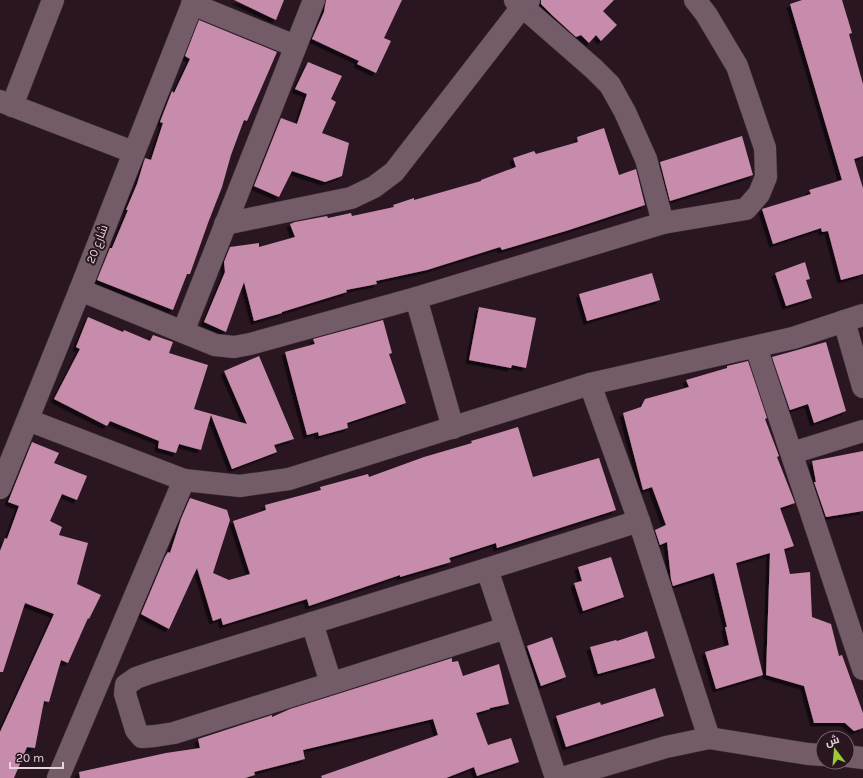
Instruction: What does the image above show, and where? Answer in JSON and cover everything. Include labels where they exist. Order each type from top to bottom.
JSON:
[{"type":"street","points":[[54,0],[6,104],[133,152]]},
{"type":"street","points":[[183,332],[314,0]]},
{"type":"street","points":[[80,290],[215,345],[234,347],[250,344],[416,298],[663,223],[746,209],[759,194],[766,177],[765,148],[737,66],[706,14],[695,0]]},
{"type":"street","points":[[193,2],[295,46]]},
{"type":"street","name":"شارع 20","points":[[0,488],[80,290],[193,2]]},
{"type":"street","points":[[225,224],[351,198],[374,187],[394,172],[522,2],[594,69],[610,86],[626,112],[646,159],[663,223]]},
{"type":"street","points":[[416,298],[453,428]]},
{"type":"street","points":[[28,420],[184,480],[240,486],[289,479],[590,384],[792,338],[853,318],[863,387]]},
{"type":"street","points":[[756,347],[863,669]]},
{"type":"street","points":[[590,384],[639,521],[709,738]]},
{"type":"street","points":[[792,453],[863,431]]},
{"type":"street","points":[[58,778],[184,480]]},
{"type":"street","points":[[506,628],[174,733],[142,737],[136,730],[125,694],[126,685],[136,678],[639,521]]},
{"type":"street","points":[[487,569],[556,778]]},
{"type":"street","points":[[312,623],[331,683]]},
{"type":"street","points":[[562,778],[666,747],[709,738],[815,754]]},
{"type":"building","points":[[234,0],[284,0],[276,20]]},
{"type":"building","points":[[326,0],[402,0],[384,38],[391,41],[376,73],[357,64],[359,61],[312,39],[324,12]]},
{"type":"building","points":[[541,0],[614,0],[603,11],[617,25],[601,41],[596,35],[589,43],[581,35],[576,37],[541,4]]},
{"type":"building","points":[[802,0],[842,0],[852,33],[849,34],[863,84],[863,156],[854,159],[863,188],[863,274],[841,280],[828,231],[822,232],[821,228],[773,244],[762,209],[811,194],[809,190],[842,180],[790,4]]},
{"type":"building","points":[[199,20],[277,52],[247,121],[244,120],[231,155],[222,187],[190,274],[187,274],[173,310],[97,280],[128,210],[126,210],[137,184],[145,158],[151,160],[163,123],[160,122],[172,91],[174,93],[190,59],[185,56]]},
{"type":"building","points":[[308,62],[342,76],[331,99],[336,102],[322,133],[349,143],[342,176],[325,182],[292,171],[279,197],[254,186],[281,118],[297,124],[307,94],[295,89]]},
{"type":"building","points":[[604,128],[619,175],[636,169],[645,205],[502,250],[500,247],[427,270],[376,281],[377,284],[346,290],[347,292],[254,321],[244,282],[226,332],[204,322],[225,272],[224,262],[230,247],[259,243],[259,247],[295,237],[290,224],[295,222],[327,216],[328,218],[351,213],[352,216],[394,207],[393,205],[414,198],[414,200],[481,181],[516,167],[513,158],[534,151],[536,154],[578,142],[577,137]]},
{"type":"building","points":[[742,136],[753,175],[670,201],[660,162]]},
{"type":"building","points":[[805,262],[810,279],[806,280],[812,298],[786,306],[775,273]]},
{"type":"building","points":[[652,273],[660,300],[587,321],[579,294]]},
{"type":"building","points":[[479,307],[536,318],[526,368],[512,365],[511,368],[469,360]]},
{"type":"building","points":[[88,317],[123,332],[124,330],[150,341],[153,335],[173,342],[169,353],[208,365],[194,409],[247,424],[224,371],[259,356],[294,439],[274,445],[277,452],[232,469],[211,415],[201,450],[179,444],[176,453],[158,448],[159,441],[110,421],[107,426],[54,399],[80,349],[76,347]]},
{"type":"building","points":[[383,320],[392,353],[389,354],[406,403],[347,423],[348,428],[319,436],[318,432],[307,435],[285,352],[315,344],[313,339]]},
{"type":"building","points":[[826,342],[846,411],[814,423],[808,404],[790,410],[772,357]]},
{"type":"building","points":[[748,361],[767,418],[765,419],[779,456],[777,457],[795,503],[780,508],[794,546],[784,549],[790,574],[810,572],[812,617],[831,624],[839,656],[842,655],[863,713],[863,728],[855,731],[845,723],[814,723],[804,686],[766,675],[770,553],[736,563],[763,675],[716,689],[705,652],[729,645],[725,627],[727,627],[714,573],[673,586],[667,542],[660,545],[655,530],[666,525],[652,487],[643,490],[623,413],[641,407],[645,399],[689,387],[686,380],[727,368],[727,366]]},
{"type":"building","points":[[518,427],[533,477],[599,458],[616,510],[497,548],[496,543],[449,558],[451,562],[400,577],[400,575],[309,606],[307,599],[223,625],[221,618],[213,621],[197,568],[169,629],[141,614],[165,557],[168,552],[170,553],[181,519],[190,498],[227,510],[230,520],[213,573],[229,580],[250,574],[233,521],[266,510],[265,505],[321,490],[320,487],[368,474],[369,477],[424,457],[472,443],[471,441]]},
{"type":"building","points":[[32,442],[59,453],[54,463],[87,476],[77,500],[62,494],[50,521],[62,527],[59,535],[88,543],[77,584],[101,595],[89,619],[88,618],[68,663],[61,660],[49,702],[44,701],[35,748],[27,747],[14,778],[0,778],[0,732],[54,614],[25,603],[3,672],[0,672],[0,551],[5,538],[7,539],[19,506],[8,502]]},
{"type":"building","points":[[863,451],[863,511],[826,517],[814,482],[816,482],[812,461]]},
{"type":"building","points":[[611,557],[624,597],[583,611],[574,583],[582,581],[578,567]]},
{"type":"building","points":[[647,631],[655,658],[598,674],[590,647],[617,641]]},
{"type":"building","points":[[552,637],[566,677],[541,686],[527,646]]},
{"type":"building","points":[[452,658],[452,662],[458,661],[463,676],[499,664],[509,704],[476,713],[488,745],[511,738],[519,762],[477,776],[474,767],[446,778],[322,778],[321,776],[438,735],[433,719],[303,750],[305,759],[254,772],[255,775],[245,778],[80,778],[79,772],[166,753],[200,748],[198,739],[272,715],[272,717],[290,709]]},
{"type":"building","points":[[655,688],[664,716],[566,747],[556,716],[600,702],[601,705]]}]
